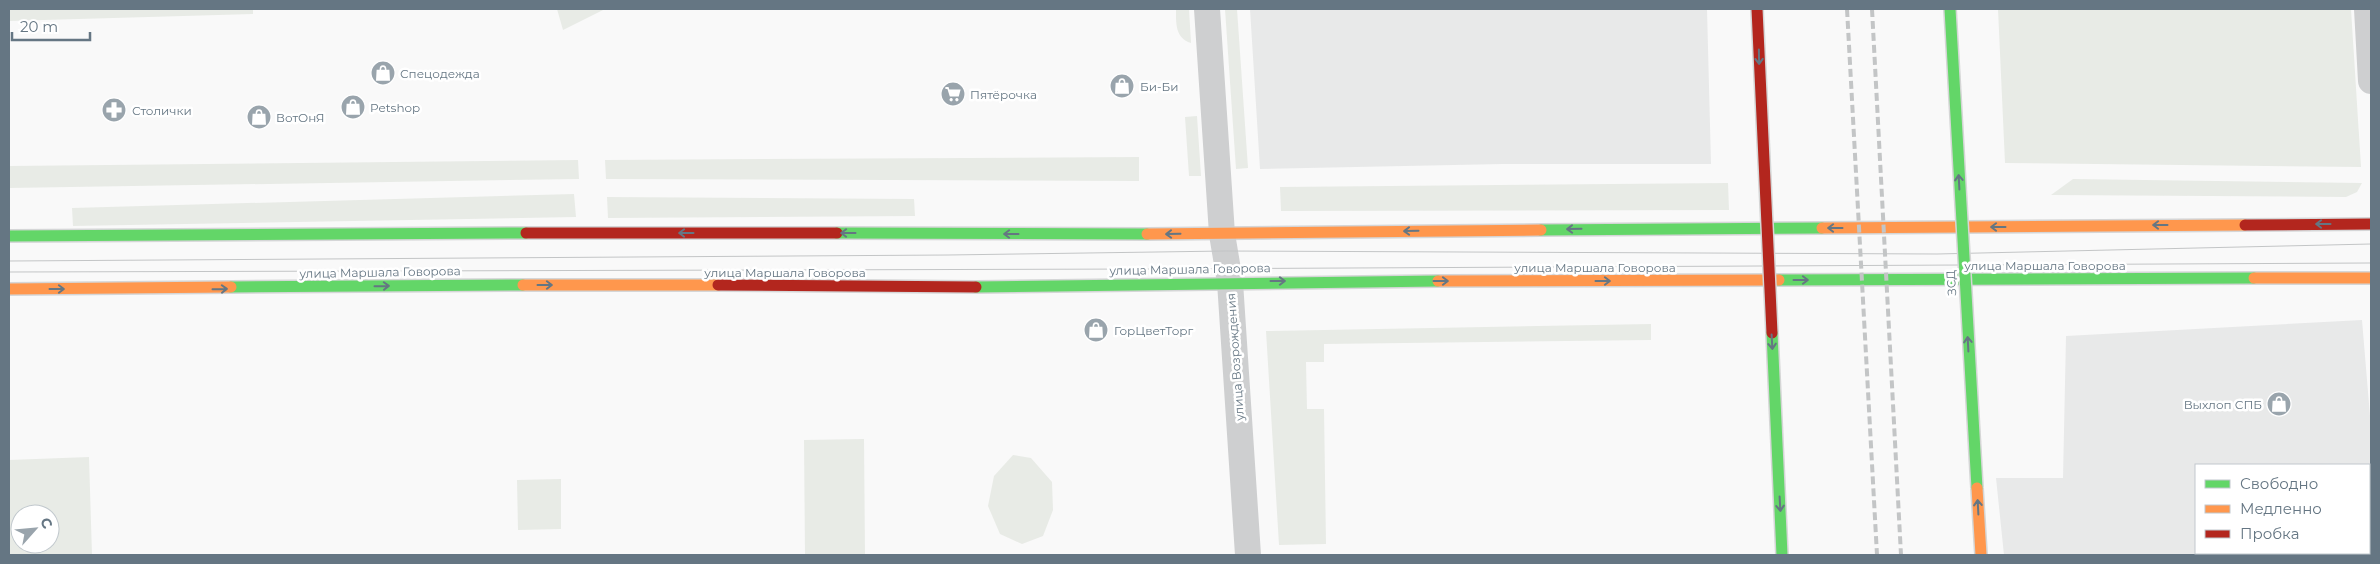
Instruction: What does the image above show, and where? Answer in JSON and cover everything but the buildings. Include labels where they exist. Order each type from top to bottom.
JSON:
[{"type":"main road","points":[[1757,9],[1782,555]]},
{"type":"main road","name":"ЗСД","points":[[1950,9],[1981,555]]},
{"type":"main road","points":[[9,236],[599,233],[1222,234],[2371,224]]},
{"type":"main road","name":"улица Маршала Говорова","points":[[9,289],[599,284],[952,287],[1230,282],[2371,278]]},
{"type":"street","name":"улица Возрождения","points":[[1207,9],[1222,234],[1230,282],[1248,555]]},
{"type":"street","points":[[2366,9],[2371,81]]},
{"type":"shaded area","points":[[9,9],[253,9],[253,14],[9,21]]},
{"type":"shaded area","points":[[557,9],[605,9],[563,30]]},
{"type":"shaded area","points":[[1176,9],[1189,9],[1191,43],[1179,34]]},
{"type":"shaded area","points":[[1225,9],[1237,9],[1248,168],[1236,169]]},
{"type":"shaded area","points":[[1250,9],[1707,9],[1711,164],[1503,164],[1260,169]]},
{"type":"shaded area","points":[[1998,9],[2351,9],[2361,167],[2005,163]]},
{"type":"shaded area","points":[[1197,116],[1201,176],[1189,176],[1185,117]]},
{"type":"shaded area","points":[[1139,157],[1139,181],[606,179],[605,160]]},
{"type":"shaded area","points":[[578,160],[579,179],[9,188],[9,166]]},
{"type":"shaded area","points":[[2073,179],[2362,183],[2357,192],[2346,197],[2051,195]]},
{"type":"shaded area","points":[[1728,183],[1729,210],[1281,211],[1280,187]]},
{"type":"shaded area","points":[[574,194],[576,217],[73,226],[72,208]]},
{"type":"shaded area","points":[[607,197],[914,199],[915,216],[608,218]]},
{"type":"shaded area","points":[[2362,320],[2371,428],[2371,555],[2004,555],[1996,478],[2063,478],[2066,336]]},
{"type":"shaded area","points":[[1651,324],[1651,340],[1324,344],[1324,362],[1306,362],[1307,409],[1324,409],[1326,544],[1279,545],[1266,331]]},
{"type":"shaded area","points":[[864,439],[865,555],[805,555],[804,440]]},
{"type":"shaded area","points":[[1013,455],[1031,458],[1052,482],[1053,510],[1043,536],[1022,544],[1000,534],[988,506],[994,476]]},
{"type":"shaded area","points":[[89,457],[92,555],[9,555],[9,460]]},
{"type":"shaded area","points":[[561,479],[561,529],[518,530],[517,480]]},
{"type":"tram line","points":[[9,261],[948,255],[1225,251],[1937,254],[2371,244]]},
{"type":"tram line","points":[[9,272],[2371,263]]},
{"type":"railway","points":[[1847,9],[1877,555]]},
{"type":"railway","points":[[1872,9],[1901,555]]},
{"type":"traffic: fast","points":[[1950,9],[1977,488]]},
{"type":"traffic: fast","points":[[1541,230],[1822,228]]},
{"type":"traffic: fast","points":[[9,236],[526,233]]},
{"type":"traffic: fast","points":[[837,233],[1147,234]]},
{"type":"traffic: fast","points":[[1779,280],[2254,278]]},
{"type":"traffic: fast","points":[[976,287],[1438,281]]},
{"type":"traffic: fast","points":[[231,287],[523,285]]},
{"type":"traffic: fast","points":[[1772,333],[1782,555]]},
{"type":"traffic: slow","points":[[1822,228],[2245,225]]},
{"type":"traffic: slow","points":[[1147,234],[1541,230]]},
{"type":"traffic: slow","points":[[2254,278],[2371,278]]},
{"type":"traffic: slow","points":[[1438,281],[1779,280]]},
{"type":"traffic: slow","points":[[523,285],[718,285]]},
{"type":"traffic: slow","points":[[9,289],[231,287]]},
{"type":"traffic: slow","points":[[1977,488],[1981,555]]},
{"type":"traffic: jam","points":[[1757,9],[1772,333]]},
{"type":"traffic: jam","points":[[2245,225],[2371,224]]},
{"type":"traffic: jam","points":[[526,233],[837,233]]},
{"type":"traffic: jam","points":[[718,285],[976,287]]},
{"type":"place","name":"Спецодежда","points":[[383,73]]},
{"type":"place","name":"Би-Би","points":[[1122,86]]},
{"type":"place","name":"Пятёрочка","points":[[953,94]]},
{"type":"place","name":"Petshop","points":[[353,107]]},
{"type":"place","name":"Столички","points":[[114,110]]},
{"type":"place","name":"ВотОнЯ","points":[[259,117]]},
{"type":"place","name":"ГорЦветТорг","points":[[1096,330]]},
{"type":"place","name":"Выхлоп СПБ","points":[[2279,404]]}]
